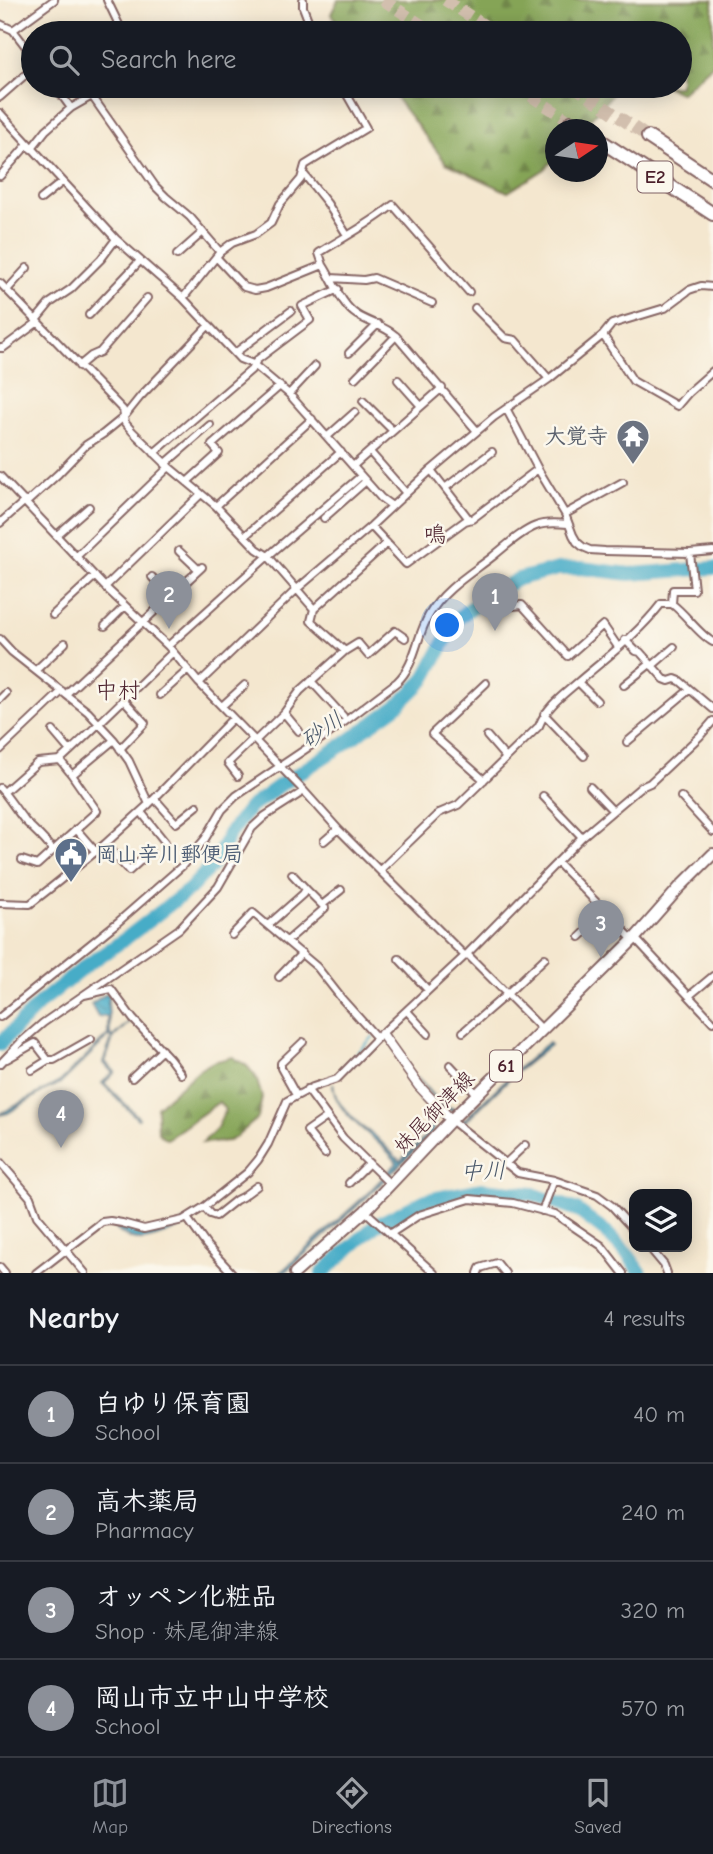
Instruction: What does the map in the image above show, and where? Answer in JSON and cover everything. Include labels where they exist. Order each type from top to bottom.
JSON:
[{"type":"highway","name":"E2","points":[[648,136],[713,180]]},
{"type":"highway","name":"E2","points":[[608,146],[713,214]]},
{"type":"main road","name":"妹尾御津線","points":[[295,1273],[366,1213],[451,1120],[634,939],[713,854]]},
{"type":"street","points":[[25,21],[54,0]]},
{"type":"street","points":[[107,0],[117,21]]},
{"type":"street","points":[[303,0],[309,21]]},
{"type":"street","points":[[0,24],[13,30],[21,40]]},
{"type":"street","points":[[13,30],[21,24]]},
{"type":"street","points":[[0,97],[21,79]]},
{"type":"street","points":[[64,98],[71,108]]},
{"type":"street","points":[[0,176],[46,130],[71,108],[88,98]]},
{"type":"street","points":[[93,98],[155,186],[203,232],[244,287],[255,290],[266,288],[323,265]]},
{"type":"street","points":[[183,298],[232,243],[256,234],[271,223],[280,204],[301,179],[305,165],[366,128],[349,98]]},
{"type":"street","points":[[0,113],[116,239],[183,298],[240,359],[253,364],[289,394],[381,498],[392,506]]},
{"type":"street","points":[[303,173],[327,203],[347,235]]},
{"type":"street","points":[[41,200],[62,182]]},
{"type":"street","points":[[469,292],[393,205],[375,220],[319,253],[323,265],[349,308],[396,335],[477,431]]},
{"type":"street","points":[[177,255],[203,232]]},
{"type":"street","points":[[0,348],[37,321],[50,303],[71,289],[101,259],[116,239]]},
{"type":"street","points":[[89,315],[139,261]]},
{"type":"street","points":[[7,290],[27,268]]},
{"type":"street","points":[[331,278],[374,278],[432,303]]},
{"type":"street","points":[[0,283],[123,410],[125,423],[167,466],[216,506],[257,549],[268,556],[314,609]]},
{"type":"street","points":[[199,683],[297,589],[431,470],[494,417],[507,410],[603,335],[612,324],[665,308],[689,290],[713,286]]},
{"type":"street","points":[[154,453],[251,370],[253,364],[310,320],[302,306],[338,289]]},
{"type":"street","points":[[79,366],[100,352],[147,298]]},
{"type":"street","points":[[475,308],[505,338],[515,340],[548,379]]},
{"type":"street","points":[[235,353],[291,311]]},
{"type":"street","points":[[349,353],[379,324]]},
{"type":"street","points":[[0,523],[58,474],[86,445],[103,435],[124,416],[209,326]]},
{"type":"street","points":[[355,378],[396,335]]},
{"type":"street","points":[[603,335],[633,381],[677,406],[713,371]]},
{"type":"street","points":[[289,394],[315,366]]},
{"type":"street","points":[[398,380],[421,406]]},
{"type":"street","points":[[187,482],[219,453],[212,445],[280,386]]},
{"type":"street","points":[[353,466],[442,388]]},
{"type":"street","points":[[363,401],[393,430]]},
{"type":"street","points":[[507,410],[565,514],[577,542],[590,550],[690,553],[713,551]]},
{"type":"street","points":[[328,436],[355,412]]},
{"type":"street","points":[[216,506],[312,419]]},
{"type":"street","points":[[77,556],[210,425]]},
{"type":"street","points":[[245,536],[341,452]]},
{"type":"street","points":[[370,452],[406,493]]},
{"type":"street","points":[[445,488],[492,452]]},
{"type":"street","points":[[371,526],[406,564],[538,469]]},
{"type":"street","points":[[431,470],[469,519]]},
{"type":"street","points":[[0,476],[105,587],[168,646],[199,683],[338,829],[543,1030]]},
{"type":"street","points":[[324,518],[364,478]]},
{"type":"street","points":[[168,646],[268,556],[364,478]]},
{"type":"street","points":[[565,514],[623,482]]},
{"type":"street","points":[[105,587],[201,494]]},
{"type":"street","points":[[57,535],[89,507]]},
{"type":"street","points":[[0,1017],[183,866],[205,839],[228,803],[331,732],[403,677],[412,663],[416,643],[427,618],[440,599],[453,587],[534,526],[568,524]]},
{"type":"street","points":[[345,651],[310,621],[314,609],[387,543]]},
{"type":"street","points":[[0,750],[144,622],[200,568],[179,551]]},
{"type":"street","points":[[672,604],[673,590],[694,590],[690,553]]},
{"type":"street","points":[[53,615],[95,576]]},
{"type":"street","points":[[152,577],[171,597]]},
{"type":"street","points":[[380,870],[439,813],[458,805],[539,726],[544,714],[645,623],[661,604],[672,604],[713,642]]},
{"type":"street","points":[[503,607],[522,605],[568,656],[603,625],[618,647]]},
{"type":"street","points":[[105,626],[125,606]]},
{"type":"street","points":[[238,776],[228,763],[284,713],[300,691],[345,651],[358,643],[368,655],[395,631],[405,638]]},
{"type":"street","points":[[0,639],[12,652],[99,723],[130,761],[149,804]]},
{"type":"street","points":[[625,640],[664,679],[680,681],[713,709]]},
{"type":"street","points":[[36,670],[65,643]]},
{"type":"street","points":[[624,685],[674,647]]},
{"type":"street","points":[[53,851],[2,790],[38,762],[60,760],[173,652]]},
{"type":"street","points":[[160,695],[188,670]]},
{"type":"street","points":[[311,681],[343,716]]},
{"type":"street","points":[[578,682],[597,701]]},
{"type":"street","points":[[484,780],[432,734],[486,683]]},
{"type":"street","points":[[222,706],[245,685]]},
{"type":"street","points":[[627,742],[689,690]]},
{"type":"street","points":[[0,699],[6,693]]},
{"type":"street","points":[[120,749],[145,723],[123,699]]},
{"type":"street","points":[[284,713],[299,731]]},
{"type":"street","points":[[544,714],[584,756]]},
{"type":"street","points":[[0,903],[30,904],[96,852],[155,799],[233,718]]},
{"type":"street","points":[[36,1273],[102,1222],[122,1223],[144,1229],[173,1223],[204,1207],[248,1172],[275,1130],[287,1101],[307,1089],[337,1079],[466,955],[582,837],[640,787],[650,783],[713,721]]},
{"type":"street","points":[[53,731],[70,751]]},
{"type":"street","points":[[487,736],[506,758]]},
{"type":"street","points":[[72,775],[114,740]]},
{"type":"street","points":[[22,860],[37,865],[97,811],[60,760]]},
{"type":"street","points":[[590,787],[612,810]]},
{"type":"street","points":[[1,1063],[36,1029],[79,996],[178,929],[218,887],[258,821],[303,790]]},
{"type":"street","points":[[543,796],[582,837]]},
{"type":"street","points":[[681,797],[713,832]]},
{"type":"street","points":[[155,799],[176,823],[197,806]]},
{"type":"street","points":[[141,812],[165,842]]},
{"type":"street","points":[[76,829],[96,852]]},
{"type":"street","points":[[324,841],[338,829]]},
{"type":"street","points":[[105,844],[129,871],[150,852]]},
{"type":"street","points":[[557,862],[689,996],[710,1013],[713,1022]]},
{"type":"street","points":[[287,941],[325,908],[292,874]]},
{"type":"street","points":[[268,925],[303,894],[306,888]]},
{"type":"street","points":[[322,905],[341,890]]},
{"type":"street","points":[[580,937],[606,912]]},
{"type":"street","points":[[232,935],[253,913],[317,967],[342,999],[380,1036],[419,1086],[451,1120],[518,1172],[554,1180],[597,1195],[629,1225]]},
{"type":"street","points":[[279,977],[302,953]]},
{"type":"street","points":[[463,1032],[545,958]]},
{"type":"street","points":[[399,959],[428,990]]},
{"type":"street","points":[[689,996],[713,976]]},
{"type":"street","points":[[79,996],[111,989],[181,1074]]},
{"type":"street","points":[[407,1011],[428,1034]]},
{"type":"street","points":[[32,1070],[91,1039]]},
{"type":"street","points":[[1,1063],[36,1042],[48,1060]]},
{"type":"street","points":[[296,1095],[281,1068],[281,1063],[303,1042]]},
{"type":"street","points":[[132,1078],[162,1050]]},
{"type":"street","points":[[450,1065],[477,1094]]},
{"type":"street","points":[[307,1089],[343,1138],[390,1184]]},
{"type":"street","points":[[325,1154],[307,1131],[327,1116]]},
{"type":"street","points":[[505,1164],[526,1145]]},
{"type":"street","points":[[0,1162],[30,1197],[37,1216],[85,1273]]},
{"type":"street","points":[[349,1183],[369,1163]]},
{"type":"street","points":[[542,1211],[554,1180]]},
{"type":"street","points":[[204,1207],[216,1216],[257,1186]]},
{"type":"street","points":[[390,1234],[419,1214],[470,1199],[513,1203],[555,1214],[602,1247],[623,1273]]},
{"type":"street","points":[[366,1213],[434,1273]]},
{"type":"street","points":[[187,1218],[232,1273]]},
{"type":"street","points":[[653,1252],[667,1273]]},
{"type":"street","points":[[478,1273],[480,1268],[497,1263],[505,1273]]},
{"type":"street","points":[[0,1267],[5,1273]]},
{"type":"green space","points":[[338,0],[713,0],[713,64],[692,83],[692,21],[337,21],[331,14]]},
{"type":"green space","points":[[396,98],[609,98],[590,119],[545,119],[545,169],[508,192],[446,163]]},
{"type":"green space","points":[[233,1057],[247,1066],[256,1077],[262,1097],[258,1118],[229,1141],[202,1143],[217,1128],[225,1110],[219,1102],[167,1139],[158,1133],[157,1107],[199,1070],[213,1062]]},
{"type":"water","points":[[107,993],[110,1035],[113,1037],[130,1021],[113,1038],[105,1062],[115,1072],[104,1083],[138,1119],[102,1083],[113,1073],[103,1062],[112,1039],[109,1036],[60,1084],[45,1090],[60,1082],[108,1035],[108,1018],[98,1017],[91,1004]]},
{"type":"water","points":[[548,1043],[550,1045],[514,1074],[464,1123],[456,1113],[448,1109],[436,1117],[432,1132],[424,1141],[284,1273],[280,1273],[397,1163],[349,1116],[340,1104],[359,1125],[375,1136],[400,1161],[429,1130],[433,1117],[428,1110],[435,1115],[442,1109],[417,1077],[444,1109],[452,1108],[464,1120],[513,1073]]},
{"type":"water","points":[[45,1090],[8,1113],[0,1114]]},
{"type":"water","points":[[184,1222],[188,1225],[140,1240],[122,1234],[113,1226],[148,1231],[177,1227]]},
{"type":"waterway","name":"砂川","points":[[0,1044],[41,1002],[190,889],[216,861],[229,834],[249,808],[397,706],[424,680],[457,619],[481,600],[518,579],[558,569],[581,568],[630,574],[713,568]]},
{"type":"waterway","points":[[342,1069],[373,1037]]},
{"type":"waterway","points":[[419,1094],[424,1103]]},
{"type":"waterway","name":"中川","points":[[322,1273],[376,1225],[426,1200],[481,1189],[533,1194],[577,1210],[606,1232],[641,1273]]},
{"type":"tunnel","points":[[383,0],[415,21]]},
{"type":"tunnel","points":[[445,0],[477,21]]},
{"type":"tunnel","points":[[534,98],[566,119]]},
{"type":"tunnel","points":[[591,98],[648,137]]},
{"type":"place","name":"大覚寺","points":[[633,466]]},
{"type":"place","name":"高木薬局","points":[[169,629]]},
{"type":"place","name":"白ゆり保育園","points":[[495,631]]},
{"type":"place","name":"岡山辛川郵便局","points":[[71,884]]},
{"type":"place","name":"オッペン化粧品","points":[[601,958]]},
{"type":"place","name":"岡山市立中山中学校","points":[[61,1148]]},
{"type":"district","name":"鳴","points":[[435,534]]},
{"type":"district","name":"中村","points":[[118,690]]}]
